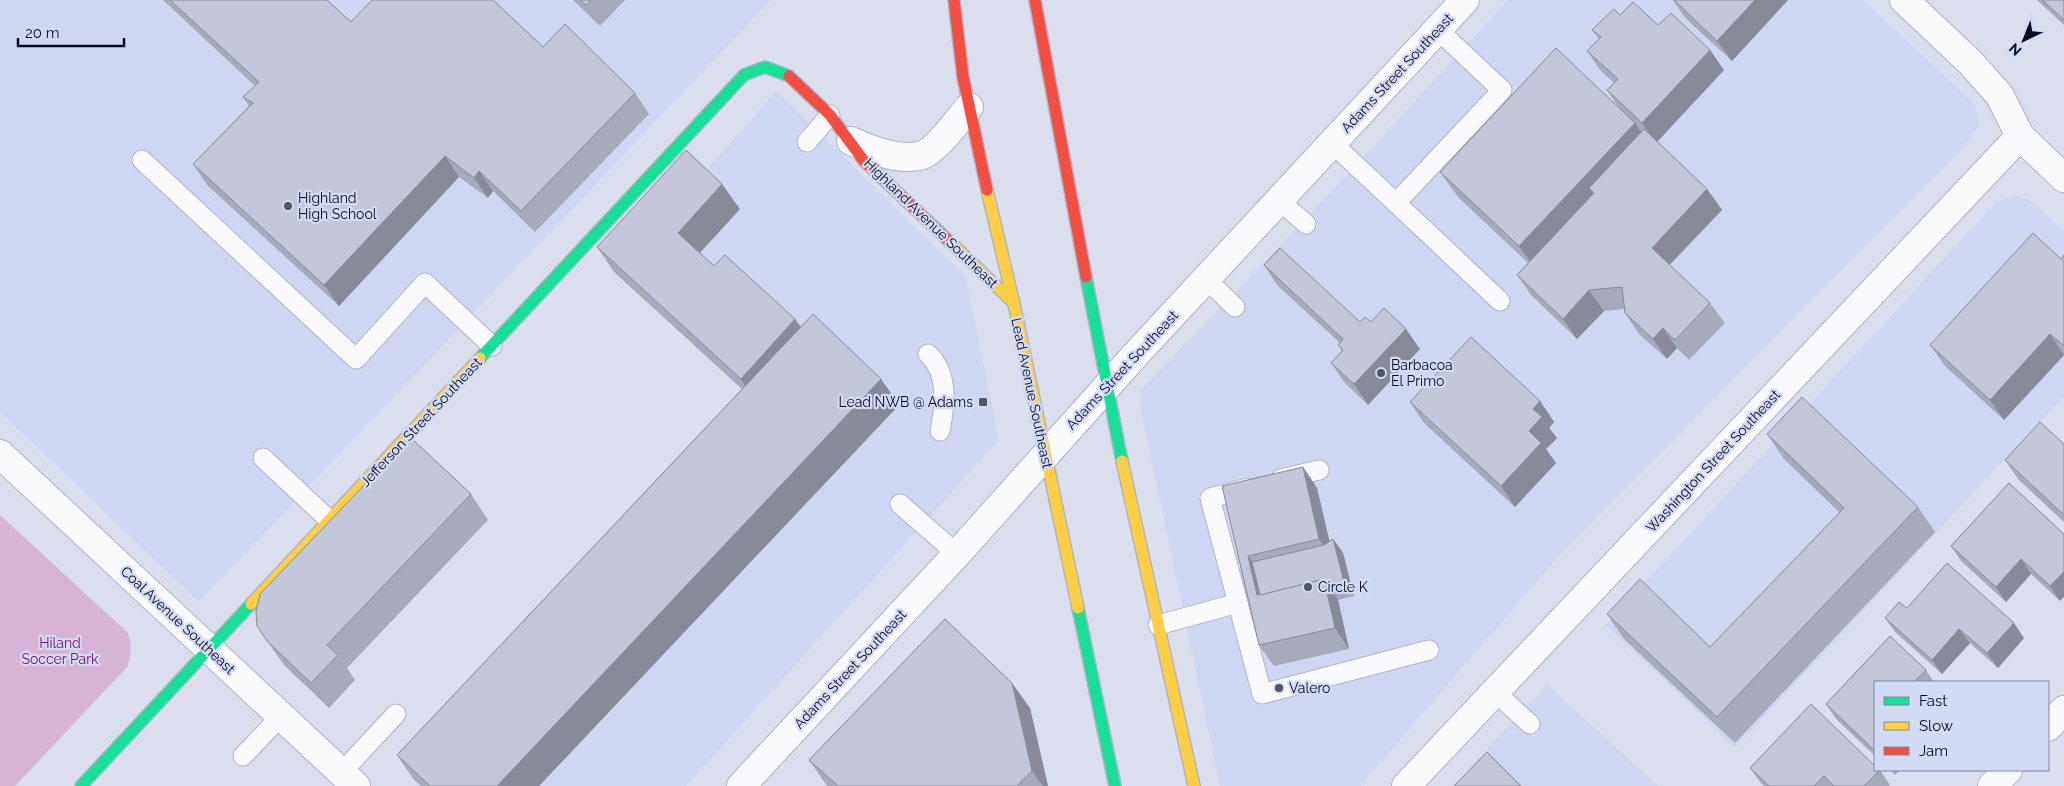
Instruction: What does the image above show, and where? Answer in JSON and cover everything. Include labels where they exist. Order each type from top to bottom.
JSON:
[{"type":"main road","name":"Lead Avenue Southeast","points":[[954,0],[957,44],[969,107],[1014,303],[1112,784]]},
{"type":"main road","points":[[1036,0],[1106,388],[1194,786]]},
{"type":"main road","name":"Highland Avenue Southeast","points":[[766,67],[788,75],[830,115],[851,141],[864,162],[1014,303]]},
{"type":"main road","name":"Jefferson Street Southeast","points":[[81,786],[744,75],[766,67]]},
{"type":"street","name":"Adams Street Southeast","points":[[741,786],[957,554],[1045,454],[1206,279],[1466,0]]},
{"type":"street","points":[[1904,0],[1971,64],[2000,96],[2020,136],[2064,178]]},
{"type":"street","name":"Highland Avenue Southeast","points":[[851,141],[884,154],[921,156],[942,140],[969,107]]},
{"type":"street","name":"Washington Street Southeast","points":[[1406,786],[2020,136]]},
{"type":"street","name":"Coal Avenue Southeast","points":[[0,454],[348,779]]},
{"type":"street","points":[[2049,726],[2064,710]]},
{"type":"street","points":[[1992,786],[2007,771]]},
{"type":"lane","points":[[1396,203],[1502,90],[1438,30]]},
{"type":"lane","points":[[807,142],[830,115]]},
{"type":"lane","points":[[1332,143],[1500,301]]},
{"type":"lane","points":[[142,160],[356,359],[425,283],[492,346]]},
{"type":"lane","points":[[1279,200],[1306,224]]},
{"type":"lane","points":[[1206,279],[1236,307]]},
{"type":"lane","points":[[928,354],[935,360],[942,379],[944,409],[940,431]]},
{"type":"lane","points":[[263,458],[329,520]]},
{"type":"lane","points":[[1319,470],[1210,498],[1262,694],[1429,650]]},
{"type":"lane","points":[[900,504],[957,554]]},
{"type":"lane","points":[[1158,625],[1238,603]]},
{"type":"lane","points":[[1495,692],[1530,724]]},
{"type":"lane","points":[[348,779],[396,714]]},
{"type":"lane","points":[[243,756],[281,716]]},
{"type":"shaded area","name":"Highland High School","points":[[0,0],[771,0],[199,602],[0,412]]},
{"type":"shaded area","points":[[1508,0],[1864,0],[1975,105],[1979,124],[1966,145],[1558,557],[1360,786],[1220,786],[1139,400],[1140,391],[1335,188]]},
{"type":"shaded area","points":[[776,91],[965,275],[999,440],[686,786],[415,786],[762,408],[617,273]]},
{"type":"shaded area","points":[[2013,195],[2031,201],[2064,230],[2064,396],[1735,748],[1606,625],[1995,203]]},
{"type":"shaded area","points":[[1547,684],[1658,786],[1453,786]]},
{"type":"green space","name":"Hiland Soccer Park","points":[[0,515],[128,633],[131,646],[127,667],[15,786],[0,786]]},
{"type":"building","points":[[170,0],[327,0],[351,22],[372,0],[493,0],[543,47],[565,24],[635,93],[521,211],[479,171],[474,178],[445,156],[324,285],[193,164],[253,103],[243,97],[259,82]]},
{"type":"building","points":[[580,0],[591,0],[586,5]]},
{"type":"building","points":[[1674,0],[1755,0],[1717,41]]},
{"type":"building","points":[[2042,0],[2064,0],[2064,20]]},
{"type":"building","points":[[1633,2],[1658,25],[1671,13],[1710,50],[1642,123],[1607,90],[1618,79],[1587,51],[1601,37],[1592,30],[1614,9],[1620,15]]},
{"type":"building","points":[[1556,48],[1635,123],[1519,246],[1440,172]]},
{"type":"building","points":[[1644,129],[1707,189],[1652,248],[1710,303],[1675,340],[1663,328],[1653,339],[1625,313],[1622,287],[1589,290],[1563,319],[1517,275],[1594,193],[1589,188]]},
{"type":"building","points":[[686,150],[722,184],[678,233],[714,266],[725,255],[795,319],[741,379],[597,247]]},
{"type":"building","points":[[2033,233],[2061,259],[2064,255],[2064,346],[2050,334],[1990,400],[1930,345]]},
{"type":"building","points":[[1280,248],[1360,322],[1365,317],[1371,322],[1384,308],[1406,329],[1354,384],[1331,363],[1343,350],[1338,345],[1343,339],[1264,265]]},
{"type":"building","points":[[813,314],[881,379],[497,786],[430,786],[397,755]]},
{"type":"building","points":[[1471,337],[1540,401],[1533,409],[1542,417],[1529,431],[1541,443],[1501,486],[1410,402]]},
{"type":"building","points":[[1802,397],[1918,507],[1717,717],[1607,614],[1640,579],[1710,647],[1844,508],[1767,434]]},
{"type":"building","points":[[2040,422],[2064,444],[2064,515],[2005,460]]},
{"type":"building","points":[[410,437],[471,494],[327,645],[338,655],[311,683],[267,641],[257,626],[256,611],[260,594]]},
{"type":"building","points":[[1303,467],[1319,539],[1248,556],[1257,595],[1324,579],[1335,628],[1259,645],[1222,486]]},
{"type":"building","points":[[2009,483],[2064,534],[2064,572],[2050,586],[2021,559],[1996,587],[1951,546]]},
{"type":"building","points":[[1333,539],[1344,582],[1328,585],[1324,579],[1260,595],[1252,562],[1324,545]]},
{"type":"building","points":[[1947,563],[2014,623],[1987,653],[1959,629],[1932,660],[1885,618],[1899,602],[1907,608]]},
{"type":"building","points":[[945,619],[1012,683],[1032,771],[1017,786],[838,786],[809,760]]},
{"type":"building","points":[[1890,636],[1926,670],[1915,681],[1874,681],[1874,750],[1826,704]]},
{"type":"building","points":[[1811,704],[1874,765],[1874,771],[1879,771],[1864,786],[1834,786],[1824,776],[1814,786],[1769,786],[1750,768]]},
{"type":"building","points":[[1487,752],[1521,786],[1454,786]]},
{"type":"traffic: fast","points":[[480,358],[744,75],[765,67],[789,76]]},
{"type":"traffic: fast","points":[[1086,277],[1122,461]]},
{"type":"traffic: fast","points":[[81,786],[251,604]]},
{"type":"traffic: fast","points":[[1078,608],[1115,786]]},
{"type":"traffic: slow","points":[[987,190],[1014,304],[1078,608]]},
{"type":"traffic: slow","points":[[950,242],[1014,303]]},
{"type":"traffic: slow","points":[[251,604],[480,358]]},
{"type":"traffic: slow","points":[[1122,461],[1194,786]]},
{"type":"traffic: jam","points":[[954,0],[963,77],[987,190]]},
{"type":"traffic: jam","points":[[1035,0],[1086,277]]},
{"type":"traffic: jam","points":[[789,76],[830,115],[864,161],[950,242]]},
{"type":"place","name":"Highland High School","points":[[288,206]]},
{"type":"place","name":"Barbacoa El Primo","points":[[1381,373]]},
{"type":"place","name":"Lead NWB @ Adams","points":[[983,402]]},
{"type":"place","name":"Circle K","points":[[1308,587]]},
{"type":"place","name":"Valero","points":[[1279,688]]}]
